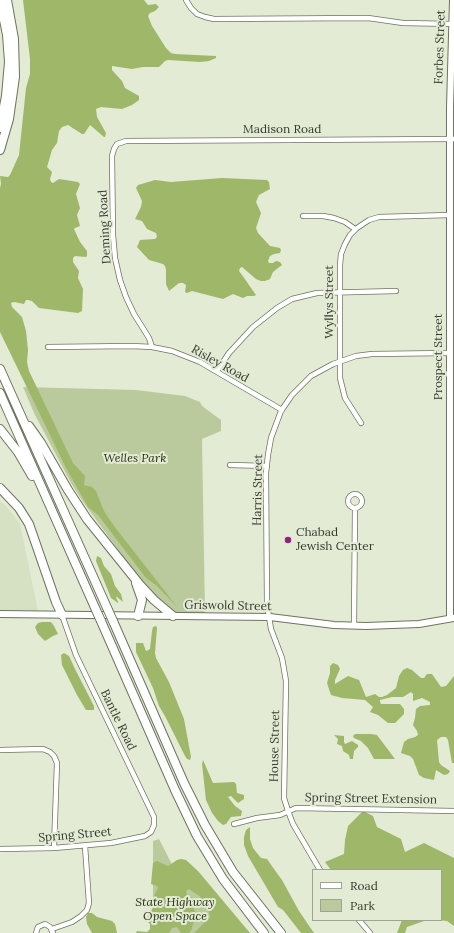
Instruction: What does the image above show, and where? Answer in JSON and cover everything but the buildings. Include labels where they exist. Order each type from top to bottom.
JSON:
[{"type":"highway","points":[[0,0],[7,35],[9,62],[6,96],[0,128]]},
{"type":"highway","points":[[0,150],[9,119],[15,77],[14,39],[7,0]]},
{"type":"highway","points":[[0,368],[184,783],[205,825],[233,872],[281,933]]},
{"type":"highway","points":[[0,393],[175,790],[197,836],[222,879],[264,933]]},
{"type":"highway","points":[[23,420],[38,438],[79,507],[133,577],[154,600],[173,616]]},
{"type":"highway","points":[[0,428],[18,452],[48,502]]},
{"type":"highway","points":[[0,488],[19,508],[29,524],[54,597],[62,615]]},
{"type":"highway","points":[[133,577],[142,599],[138,616]]},
{"type":"main road","name":"Forbes Street","points":[[450,95],[453,0]]},
{"type":"main road","name":"Prospect Street","points":[[450,95],[452,139],[450,215],[452,326],[450,353],[452,403],[452,618]]},
{"type":"main road","name":"Griswold Street","points":[[0,614],[269,617],[354,626],[419,624],[452,618]]},
{"type":"street","points":[[186,0],[197,14],[214,19],[368,18],[403,23],[453,24]]},
{"type":"street","name":"Madison Road","points":[[115,146],[126,141],[452,139]]},
{"type":"street","name":"Deming Road","points":[[115,146],[112,156],[113,234],[115,258],[126,298],[149,338],[152,347]]},
{"type":"street","name":"Wyllys Street","points":[[361,423],[343,394],[340,378],[341,254],[347,240],[356,229],[369,220],[384,216],[450,215]]},
{"type":"street","points":[[303,216],[323,216],[334,218],[345,222],[356,229]]},
{"type":"street","points":[[216,371],[245,334],[260,320],[292,300],[309,294],[396,291]]},
{"type":"street","name":"Risley Road","points":[[48,347],[152,347],[181,354],[200,362],[282,410]]},
{"type":"street","name":"Harris Street","points":[[269,617],[267,598],[267,466],[271,438],[282,410],[292,396],[308,379],[325,367],[340,360],[372,354],[450,353]]},
{"type":"street","points":[[230,465],[267,466]]},
{"type":"street","points":[[354,626],[355,508]]},
{"type":"street","name":"Bantle Road","points":[[62,615],[81,665],[154,816],[154,825],[151,832]]},
{"type":"street","name":"House Street","points":[[269,617],[272,634],[284,663],[286,674],[284,793],[288,811],[298,834],[319,869]]},
{"type":"street","points":[[0,750],[43,749],[50,752],[54,756],[57,764],[54,848]]},
{"type":"street","name":"Spring Street Extension","points":[[234,824],[257,818],[280,815],[296,808],[454,811]]},
{"type":"street","name":"Spring Street","points":[[0,849],[85,846],[134,839],[151,832]]},
{"type":"street","points":[[36,933],[38,927],[43,924],[48,925],[52,931],[72,922],[87,910],[89,903],[85,846]]},
{"type":"street","points":[[360,921],[370,933]]},
{"type":"shaded area","points":[[0,501],[6,506],[20,524],[38,611],[0,610]]},
{"type":"green space","points":[[23,0],[144,0],[148,5],[156,4],[159,7],[148,16],[152,26],[166,48],[171,53],[216,56],[216,58],[209,61],[200,62],[168,60],[159,67],[132,69],[112,66],[112,70],[122,81],[125,88],[139,96],[139,100],[122,109],[101,107],[96,109],[97,117],[106,133],[105,137],[90,125],[84,134],[68,125],[62,127],[59,131],[57,143],[52,150],[47,167],[52,172],[50,179],[51,182],[53,183],[59,179],[78,182],[80,184],[76,194],[80,208],[77,215],[80,226],[74,229],[80,242],[87,251],[87,256],[75,256],[73,258],[73,262],[79,271],[78,278],[83,289],[82,311],[78,313],[39,308],[32,301],[28,300],[26,300],[24,304],[14,302],[11,303],[12,307],[22,317],[26,331],[28,350],[27,362],[29,371],[73,463],[85,476],[84,485],[92,487],[96,491],[104,511],[114,526],[178,608],[157,586],[146,578],[98,515],[88,507],[66,468],[0,332],[0,176],[8,177],[10,175],[19,155],[26,88],[30,74],[30,59]]},
{"type":"green space","points":[[222,178],[267,180],[269,182],[270,189],[259,195],[256,202],[261,213],[256,228],[258,233],[270,246],[280,248],[281,250],[280,253],[270,256],[268,261],[269,263],[276,261],[280,262],[282,265],[273,272],[270,279],[265,281],[256,279],[242,267],[240,268],[239,271],[256,295],[254,296],[247,296],[243,298],[233,294],[223,299],[192,291],[187,293],[185,292],[186,285],[183,283],[179,283],[169,291],[166,284],[165,266],[149,260],[137,247],[140,240],[155,239],[157,237],[156,233],[147,229],[142,221],[135,219],[141,207],[142,201],[136,188],[138,185],[155,180],[171,182]]},
{"type":"green space","name":"Welles Park","points":[[23,387],[136,390],[185,396],[200,402],[202,406],[221,420],[221,431],[202,439],[205,614],[173,614],[145,586],[83,502],[71,483],[35,415]]},
{"type":"green space","points":[[97,556],[101,558],[104,566],[111,574],[115,586],[121,594],[123,602],[117,597],[118,603],[111,598],[96,561]]},
{"type":"green space","points":[[51,622],[58,634],[45,641],[38,634],[35,627],[38,623]]},
{"type":"green space","points":[[156,626],[156,658],[169,682],[184,719],[191,757],[190,760],[185,756],[159,706],[153,688],[136,652],[136,643],[143,643],[146,651],[150,649],[153,627]]},
{"type":"green space","points":[[64,653],[69,656],[94,706],[94,710],[86,710],[77,695],[62,665],[61,655]]},
{"type":"green space","points":[[333,663],[338,665],[340,669],[335,680],[335,684],[348,676],[359,680],[366,697],[375,694],[379,697],[387,695],[396,688],[399,676],[403,670],[407,668],[412,670],[421,678],[424,678],[427,674],[432,674],[441,687],[446,686],[454,676],[454,763],[452,763],[448,740],[446,737],[441,737],[437,740],[439,762],[450,771],[448,774],[444,775],[436,770],[434,780],[424,778],[419,775],[413,759],[410,756],[401,753],[404,742],[418,735],[413,725],[416,709],[420,706],[430,705],[430,702],[422,698],[413,701],[413,694],[411,692],[403,697],[392,697],[380,700],[381,704],[400,704],[404,709],[404,714],[395,723],[388,723],[378,715],[370,712],[373,707],[365,700],[342,698],[331,695],[327,683],[330,673],[330,666]]},
{"type":"green space","points":[[355,734],[377,735],[395,759],[374,759],[368,748],[361,741],[354,738],[353,736]]},
{"type":"green space","points":[[334,735],[344,736],[345,744],[352,741],[358,745],[354,751],[353,759],[350,759],[349,755],[343,751],[342,746],[337,744],[338,739]]},
{"type":"green space","points":[[203,760],[213,783],[234,782],[236,784],[237,793],[244,795],[244,799],[238,803],[231,796],[228,797],[235,806],[242,811],[241,816],[231,817],[226,824],[223,825],[212,813],[206,800],[202,764]]},
{"type":"green space","points":[[363,811],[373,816],[377,827],[401,839],[405,852],[424,843],[454,858],[454,926],[447,921],[442,920],[442,869],[330,869],[325,862],[344,854],[348,826]]},
{"type":"green space","points":[[250,827],[250,839],[253,848],[261,858],[267,859],[282,880],[299,911],[314,933],[301,933],[283,910],[278,907],[248,856],[244,845],[246,830]]},
{"type":"green space","name":"State Highway Open Space","points":[[159,839],[179,878],[199,896],[207,907],[210,917],[223,933],[153,933],[153,841]]},
{"type":"green space","points":[[181,859],[186,860],[198,871],[250,933],[194,933],[210,917],[207,907],[199,896],[189,889],[186,891],[187,895],[192,903],[196,915],[189,933],[181,933],[177,927],[172,928],[169,933],[136,933],[137,931],[147,932],[150,929],[150,924],[146,920],[157,900],[154,896],[158,888],[157,886],[151,884],[153,863],[157,861],[168,866]]},
{"type":"green space","points":[[88,913],[92,913],[97,917],[112,921],[115,924],[117,933],[92,933],[87,924],[86,917]]},
{"type":"green space","points":[[402,921],[424,921],[407,927],[405,933],[397,933]]},
{"type":"place","name":"Chabad Jewish Center","points":[[288,540]]}]
